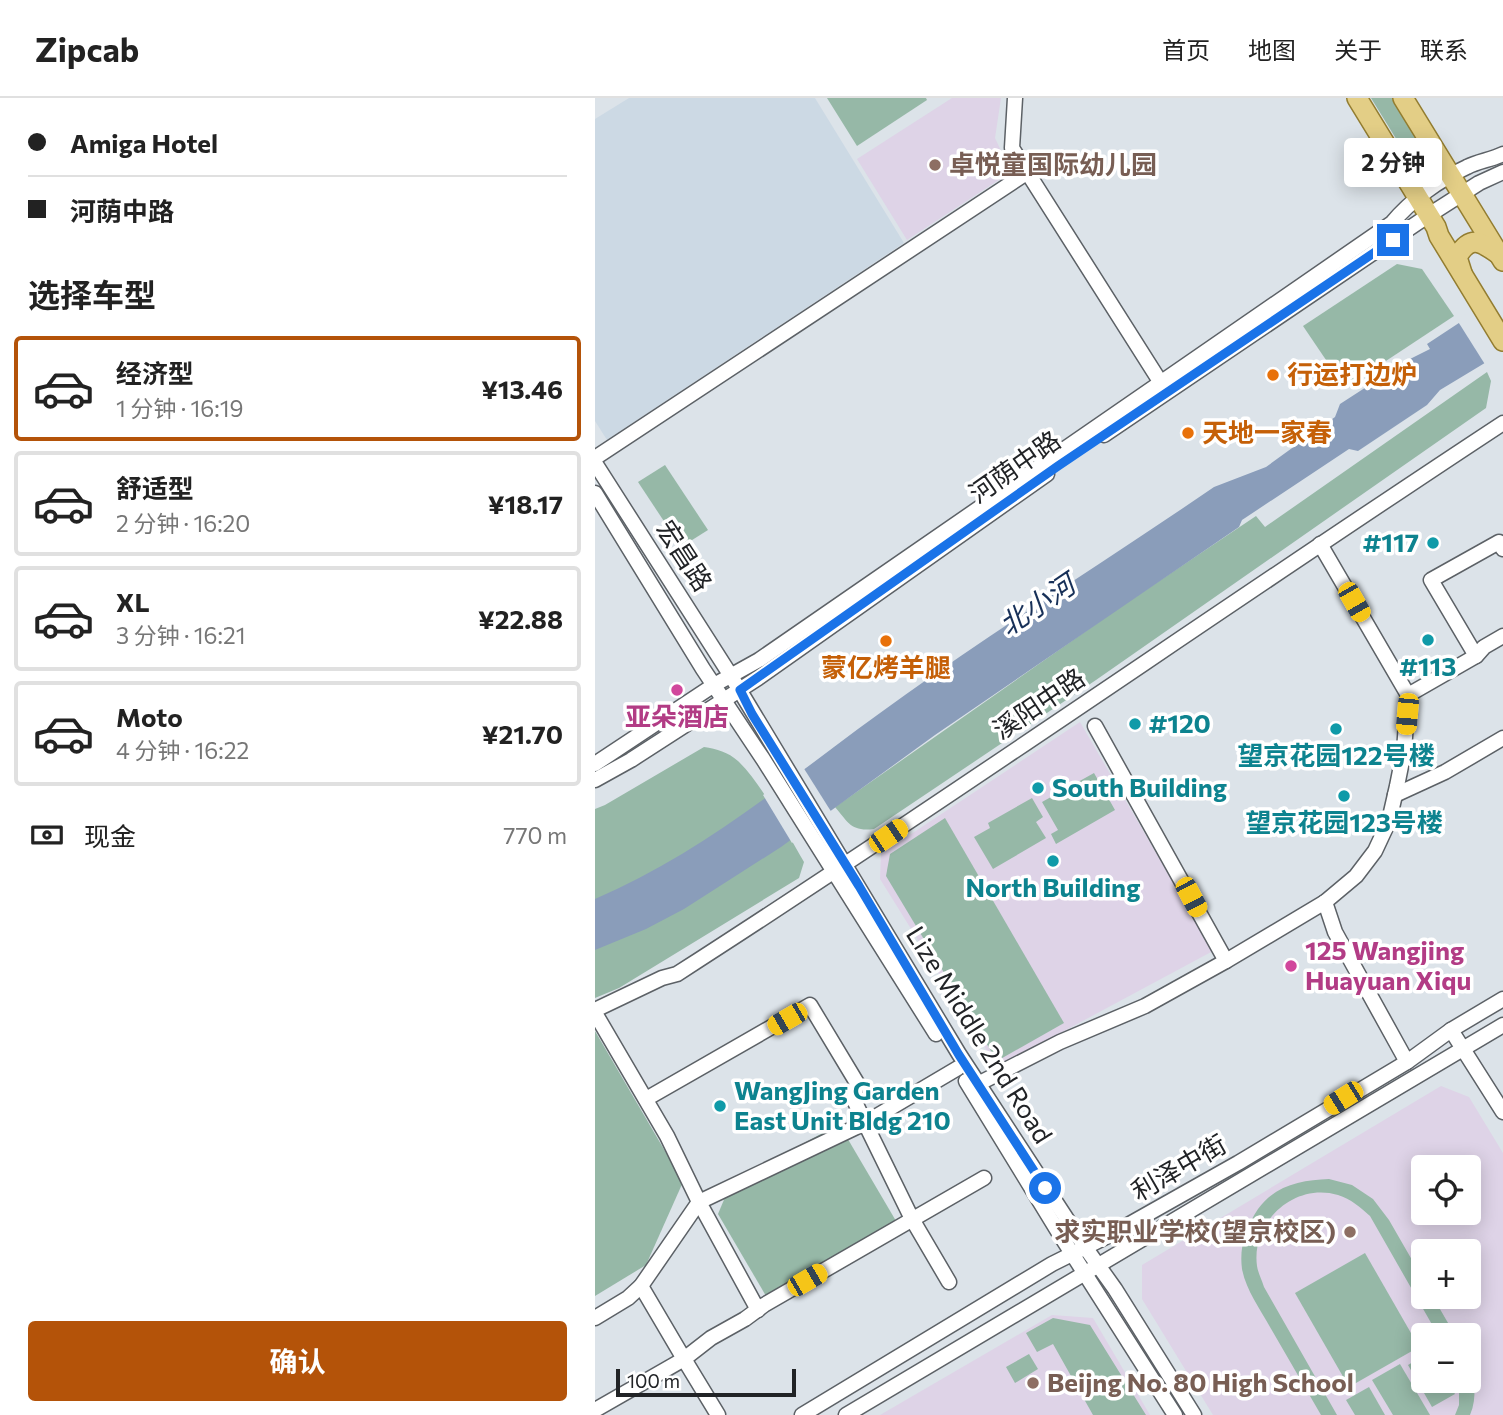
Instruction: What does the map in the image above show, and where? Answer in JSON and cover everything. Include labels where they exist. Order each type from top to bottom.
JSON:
[{"type":"main road","points":[[1357,98],[1503,341]]},
{"type":"main road","points":[[1403,98],[1501,257]]},
{"type":"main road","points":[[1463,276],[1457,257],[1466,244],[1479,242],[1501,257]]},
{"type":"street","points":[[1015,98],[1012,148],[1161,383]]},
{"type":"street","name":"河荫中路","points":[[595,764],[714,685],[759,660],[1392,223],[1406,206],[1468,166],[1503,154]]},
{"type":"street","name":"河荫中路","points":[[595,780],[740,690],[1058,466],[1429,215],[1503,172]]},
{"type":"street","points":[[595,461],[1028,173]]},
{"type":"street","name":"溪阳中路","points":[[595,1012],[662,978],[677,974],[840,869],[1319,544],[1503,423]]},
{"type":"street","name":"宏昌路","points":[[595,461],[731,676]]},
{"type":"street","name":"宏昌路","points":[[595,493],[724,699]]},
{"type":"street","points":[[1476,656],[1431,580],[1499,542],[1503,549]]},
{"type":"street","points":[[975,1085],[1061,1042],[1145,1006],[1226,961],[1325,902],[1356,876],[1375,851],[1389,821],[1395,795],[1404,751],[1408,695],[1319,544]]},
{"type":"street","points":[[1408,695],[1476,656],[1484,647],[1503,636]]},
{"type":"street","name":"Lize Middle 2nd Road","points":[[731,676],[782,776]]},
{"type":"street","name":"Lize Middle 2nd Road","points":[[724,699],[782,776],[1079,1250],[1193,1415]]},
{"type":"street","points":[[1095,726],[1226,961]]},
{"type":"street","points":[[1395,795],[1445,772],[1503,738]]},
{"type":"street","name":"Lize Middle 2nd Road","points":[[840,869],[958,1068],[975,1085]]},
{"type":"street","points":[[1325,902],[1335,932],[1407,1062]]},
{"type":"street","name":"利泽中街","points":[[801,1415],[1079,1250],[1238,1163],[1407,1062],[1451,1030],[1503,999]]},
{"type":"street","points":[[646,1099],[810,1005],[857,1083],[854,1100],[912,1219],[949,1282]]},
{"type":"street","points":[[595,1012],[646,1099],[758,1310]]},
{"type":"street","name":"利泽中街","points":[[846,1415],[1503,1025]]},
{"type":"street","points":[[1451,1030],[1503,1112]]},
{"type":"street","points":[[595,1318],[628,1298],[641,1286],[699,1202],[865,1123],[958,1068]]},
{"type":"street","points":[[601,1410],[684,1359],[711,1338],[984,1178]]},
{"type":"street","name":"Lize Middle 2nd Road","points":[[1093,1270],[1175,1415]]},
{"type":"street","points":[[641,1286],[719,1415]]},
{"type":"shaded area","points":[[629,98],[815,98],[904,243],[607,440],[595,421],[595,119]]},
{"type":"shaded area","name":"卓悦童国际幼儿园","points":[[952,98],[1001,98],[995,138],[1011,172],[907,240],[857,159]]},
{"type":"shaded area","points":[[1080,722],[1213,951],[997,1067],[880,879],[881,854]]},
{"type":"shaded area","name":"求实职业学校(望京校区)","points":[[1441,1086],[1469,1097],[1503,1153],[1503,1415],[1213,1415],[1142,1299],[1142,1265]]},
{"type":"shaded area","name":"Beijng No. 80 High School","points":[[1052,1315],[1093,1318],[1150,1415],[880,1415]]},
{"type":"green space","points":[[827,98],[926,98],[927,100],[857,146]]},
{"type":"green space","points":[[1371,98],[1392,98],[1418,141],[1417,149],[1410,153],[1403,150]]},
{"type":"green space","points":[[1397,264],[1422,269],[1454,316],[1345,388],[1303,326]]},
{"type":"green space","points":[[1487,372],[1491,381],[1486,408],[1096,680],[874,829],[855,827],[835,807],[1116,610],[1256,516],[1265,527]]},
{"type":"green space","points":[[665,465],[708,530],[681,547],[638,482]]},
{"type":"green space","points":[[704,747],[722,751],[734,758],[756,783],[804,862],[799,878],[619,988],[595,998],[595,809]]},
{"type":"green space","points":[[1094,773],[1115,810],[1056,844],[1051,834],[1058,830],[1042,802]]},
{"type":"green space","points":[[1032,798],[1043,817],[1036,822],[1046,838],[993,869],[974,837],[990,828],[988,823]]},
{"type":"green space","points":[[945,818],[1064,1023],[997,1061],[886,876],[890,854]]},
{"type":"green space","points":[[595,1031],[683,1182],[646,1265],[595,1296]]},
{"type":"green space","points":[[839,1124],[896,1221],[766,1296],[718,1214],[731,1183]]},
{"type":"green space","points":[[1329,1179],[1352,1185],[1373,1199],[1389,1220],[1411,1258],[1411,1288],[1370,1216],[1351,1201],[1338,1195],[1306,1194],[1291,1200],[1268,1221],[1261,1235],[1257,1266],[1264,1287],[1337,1415],[1321,1415],[1250,1292],[1242,1269],[1244,1238],[1258,1209],[1272,1194],[1281,1189],[1309,1181]]},
{"type":"green space","points":[[1365,1253],[1411,1333],[1411,1352],[1349,1387],[1295,1293]]},
{"type":"green space","points":[[1423,1309],[1440,1309],[1448,1323],[1431,1323]]},
{"type":"green space","points":[[1053,1318],[1090,1325],[1146,1415],[1093,1415],[1053,1344],[1037,1352],[1026,1333]]},
{"type":"green space","points":[[1029,1354],[1038,1369],[1015,1383],[1006,1367]]},
{"type":"green space","points":[[1400,1364],[1411,1383],[1411,1393],[1417,1393],[1430,1415],[1393,1415],[1372,1380]]},
{"type":"green space","points":[[1369,1387],[1385,1415],[1355,1415],[1346,1400]]},
{"type":"green space","points":[[1424,1393],[1455,1394],[1432,1407]]},
{"type":"green space","points":[[1459,1393],[1474,1393],[1470,1415],[1455,1415],[1459,1405]]},
{"type":"water","name":"北小河","points":[[1503,294],[1503,352],[1440,390],[1427,405],[1358,451],[1349,449],[1242,520],[1239,527],[935,735],[781,847],[684,909],[646,929],[595,950],[595,899],[637,879],[717,832],[943,668],[1214,487],[1266,467],[1335,417],[1340,404],[1430,349],[1427,344]]},
{"type":"pier","points":[[1503,290],[1503,356],[1486,366],[1457,320]]},
{"type":"pier","points":[[803,767],[832,813],[792,843],[763,795]]},
{"type":"place","name":"卓悦童国际幼儿园","points":[[935,165]]},
{"type":"place","name":"行运打边炉","points":[[1273,375]]},
{"type":"place","name":"天地一家春","points":[[1188,433]]},
{"type":"place","name":"#117","points":[[1433,543]]},
{"type":"place","name":"#113","points":[[1428,640]]},
{"type":"place","name":"蒙亿烤羊腿","points":[[886,641]]},
{"type":"place","name":"亚朵酒店","points":[[677,690]]},
{"type":"place","name":"#120","points":[[1135,724]]},
{"type":"place","name":"望京花园122号楼","points":[[1336,729]]},
{"type":"place","name":"South Building","points":[[1038,788]]},
{"type":"place","name":"望京花园123号楼","points":[[1344,796]]},
{"type":"place","name":"North Building","points":[[1053,861]]},
{"type":"place","name":"125 Wangjing Huayuan Xiqu","points":[[1291,966]]},
{"type":"place","name":"WangJing Garden East Unit Bldg 210","points":[[720,1106]]},
{"type":"place","name":"求实职业学校(望京校区)","points":[[1350,1232]]},
{"type":"place","name":"Beijng No. 80 High School","points":[[1033,1383]]},
{"type":"route","points":[[1045,1188],[959,1055],[740,690],[1058,466],[1393,240]]}]
